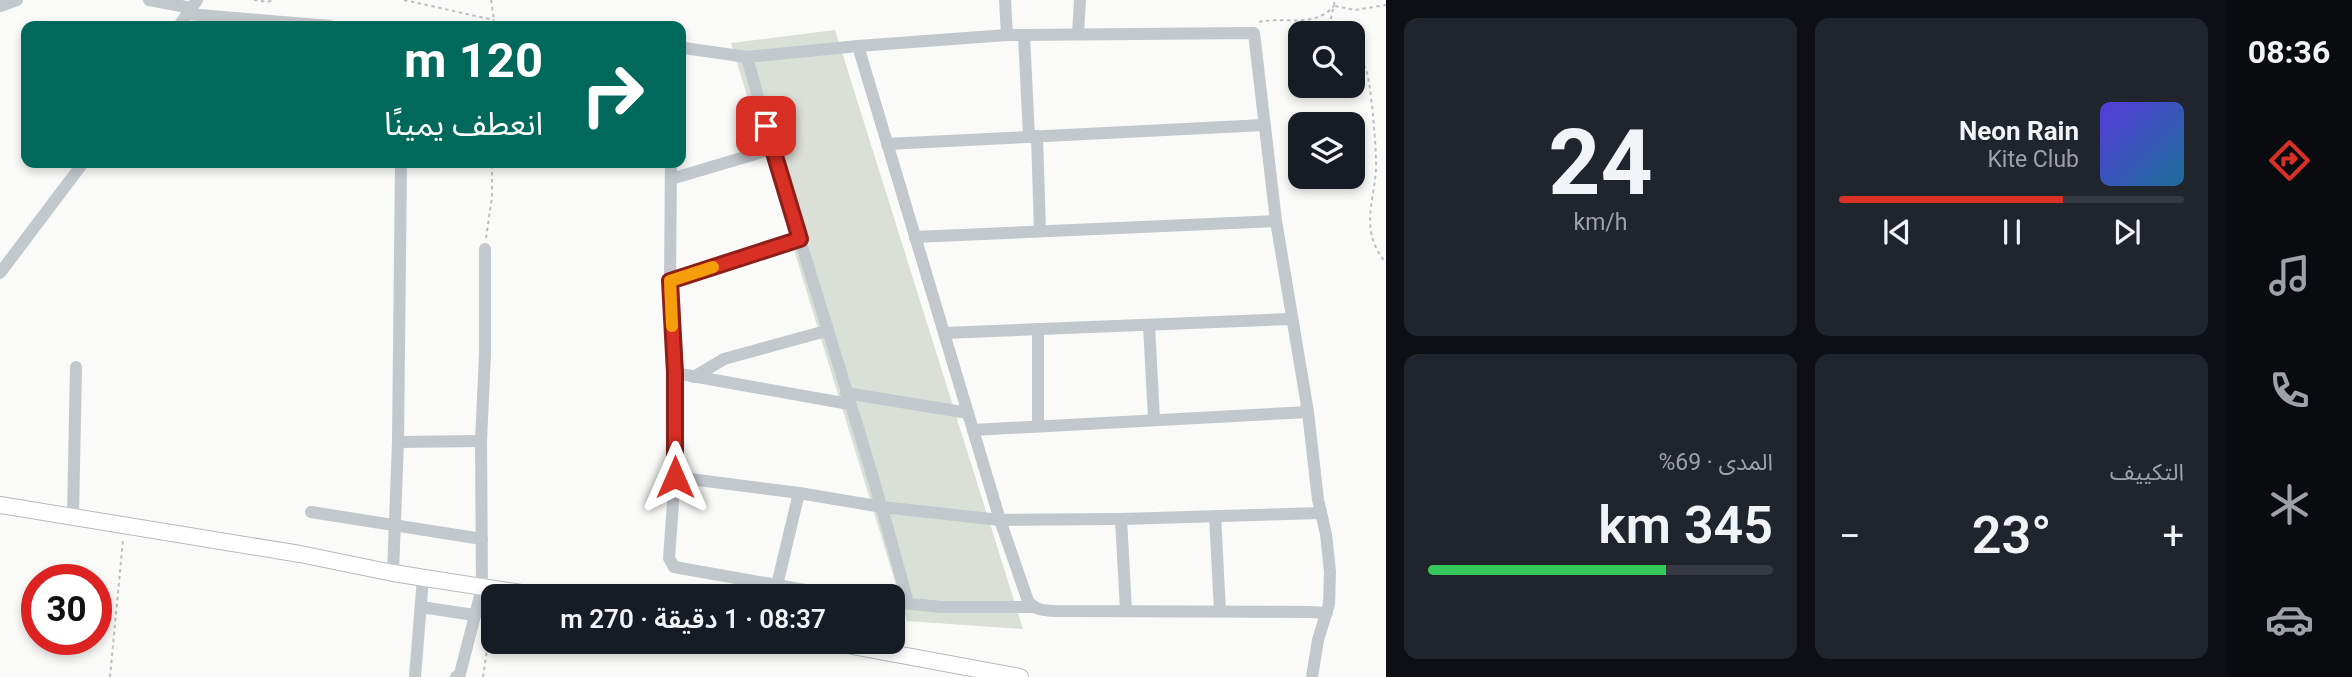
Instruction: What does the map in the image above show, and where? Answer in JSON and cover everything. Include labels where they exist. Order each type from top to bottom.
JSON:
[{"type":"main road","points":[[0,506],[300,554],[481,587]]},
{"type":"main road","points":[[886,654],[971,673],[1020,677]]},
{"type":"street","points":[[0,6],[17,0]]},
{"type":"street","points":[[149,0],[294,21]]},
{"type":"street","points":[[1005,0],[1007,35]]},
{"type":"street","points":[[1078,34],[1080,0]]},
{"type":"street","points":[[686,47],[747,57],[1007,35],[1254,33],[1276,221],[1308,412],[1330,572],[1329,604],[1318,640],[1312,677]]},
{"type":"street","points":[[1024,35],[1041,231]]},
{"type":"street","points":[[858,46],[972,430],[1000,520],[1032,607]]},
{"type":"street","points":[[747,57],[826,331],[882,507],[908,604]]},
{"type":"street","points":[[887,144],[1264,125]]},
{"type":"street","points":[[671,179],[772,149]]},
{"type":"street","points":[[0,273],[79,168]]},
{"type":"street","points":[[393,573],[398,442],[401,168]]},
{"type":"street","points":[[671,168],[670,281],[675,373],[675,477],[670,563],[674,567],[771,584]]},
{"type":"street","points":[[915,237],[1276,221]]},
{"type":"street","points":[[670,281],[800,239]]},
{"type":"street","points":[[481,584],[485,249]]},
{"type":"street","points":[[944,333],[1291,319]]},
{"type":"street","points":[[1149,325],[1154,420]]},
{"type":"street","points":[[1038,329],[1038,426]]},
{"type":"street","points":[[694,377],[724,359],[826,331]]},
{"type":"street","points":[[73,517],[76,368]]},
{"type":"street","points":[[675,373],[848,399],[968,413]]},
{"type":"street","points":[[972,430],[1308,412]]},
{"type":"street","points":[[398,442],[481,441]]},
{"type":"street","points":[[675,477],[882,507],[1000,520],[1321,513]]},
{"type":"street","points":[[777,584],[799,493]]},
{"type":"street","points":[[311,512],[482,539]]},
{"type":"street","points":[[1215,516],[1220,611]]},
{"type":"street","points":[[1121,519],[1126,611]]},
{"type":"street","points":[[418,676],[423,578]]},
{"type":"street","points":[[456,677],[460,674],[481,587]]},
{"type":"street","points":[[905,604],[941,607],[1032,607],[1040,610],[1327,613]]},
{"type":"street","points":[[421,607],[474,615]]},
{"type":"path","points":[[254,0],[274,0]]},
{"type":"path","points":[[404,0],[494,20],[491,0]]},
{"type":"path","points":[[1330,21],[1335,0]]},
{"type":"path","points":[[1334,6],[1355,10],[1386,5]]},
{"type":"path","points":[[1257,22],[1312,20],[1324,16],[1334,6]]},
{"type":"path","points":[[1365,67],[1376,166],[1370,211],[1371,237],[1374,247],[1386,263]]},
{"type":"path","points":[[485,249],[492,197],[492,168]]},
{"type":"path","points":[[110,677],[125,525]]},
{"type":"path","points":[[483,677],[486,654]]},
{"type":"shaded area","points":[[835,30],[1023,629],[907,621],[905,584],[896,584],[731,43]]},
{"type":"slow traffic","points":[[672,326],[670,281],[713,267]]},
{"type":"route","points":[[675,477],[675,373],[670,281],[800,239],[766,126]]}]
